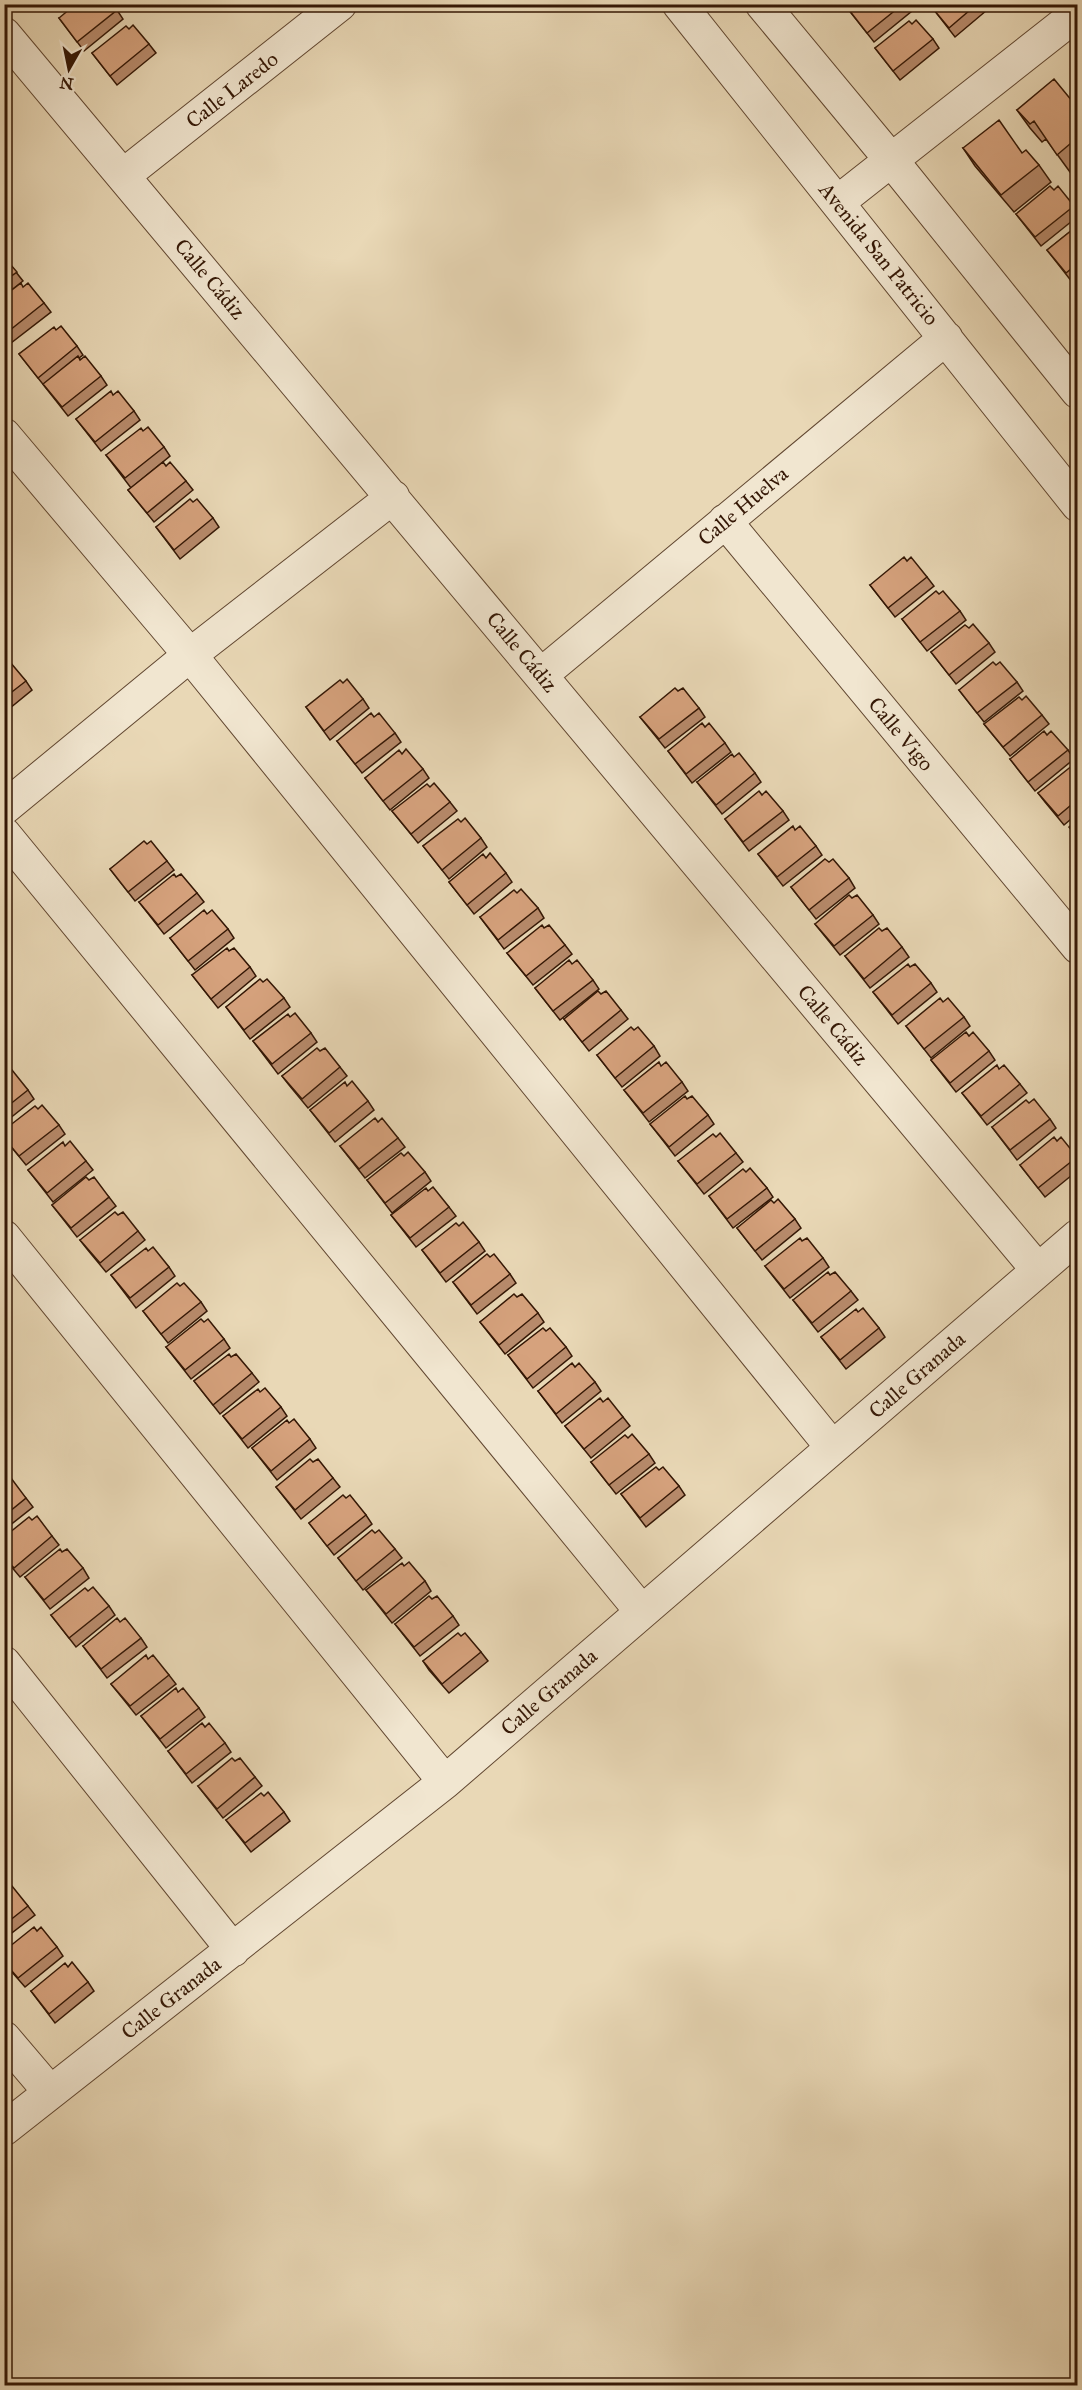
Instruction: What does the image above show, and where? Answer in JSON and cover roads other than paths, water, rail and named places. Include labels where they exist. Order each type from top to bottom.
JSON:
[{"type":"street","name":"Avenida San Patricio","points":[[679,4],[1077,504]]},
{"type":"street","points":[[762,4],[892,161],[1077,392]]},
{"type":"street","name":"Calle Laredo","points":[[124,175],[333,7]]},
{"type":"street","points":[[838,202],[1077,13]]},
{"type":"street","name":"Calle Cádiz","points":[[4,34],[1038,1270]]},
{"type":"street","name":"Calle Huelva","points":[[541,675],[946,339]]},
{"type":"street","points":[[4,435],[190,655],[832,1447]]},
{"type":"street","points":[[4,808],[190,655],[393,497]]},
{"type":"street","name":"Calle Vigo","points":[[725,521],[1077,947]]},
{"type":"street","points":[[4,834],[642,1612]]},
{"type":"street","name":"Calle Granada","points":[[4,2129],[445,1782],[1077,1236]]},
{"type":"street","points":[[4,1237],[445,1782]]},
{"type":"street","points":[[4,1663],[233,1950]]},
{"type":"street","points":[[4,2038],[50,2092]]}]
